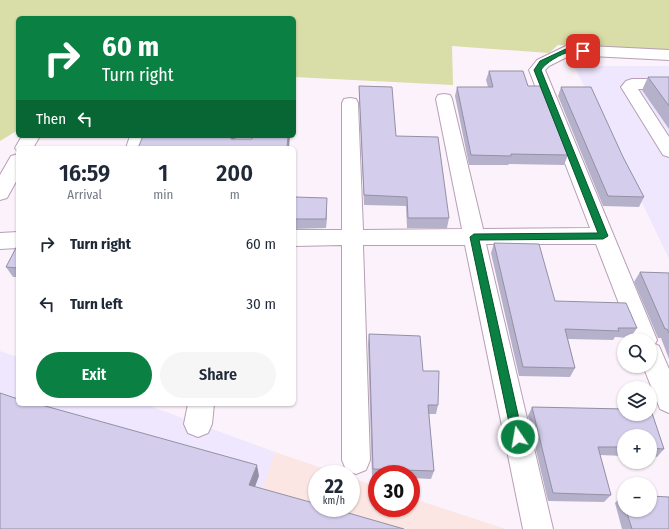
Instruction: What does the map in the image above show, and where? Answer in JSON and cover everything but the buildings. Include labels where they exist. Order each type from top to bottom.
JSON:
[{"type":"street","points":[[642,333],[537,70],[543,63],[568,50],[669,54]]},
{"type":"street","points":[[669,84],[632,84],[629,87],[669,151]]},
{"type":"street","points":[[444,100],[538,529]]},
{"type":"street","points":[[350,103],[356,460]]},
{"type":"street","points":[[0,193],[16,164]]},
{"type":"street","points":[[296,238],[603,236]]},
{"type":"street","points":[[0,240],[16,240]]},
{"type":"street","points":[[657,371],[669,401]]},
{"type":"shaded area","points":[[574,66],[669,66],[669,259],[626,169]]},
{"type":"shaded area","points":[[0,351],[16,356],[16,406],[149,406],[275,452],[249,529],[0,529]]},
{"type":"shaded area","points":[[275,452],[313,465],[308,465],[308,517],[360,517],[360,481],[368,483],[368,517],[420,517],[420,501],[506,529],[249,529]]},
{"type":"green space","points":[[0,0],[669,0],[669,50],[558,45],[549,53],[452,46],[453,85],[296,77],[296,16],[16,16],[16,131],[0,141]]},
{"type":"route","points":[[518,437],[474,237],[603,236],[537,70],[543,63],[568,50],[583,51]]}]
